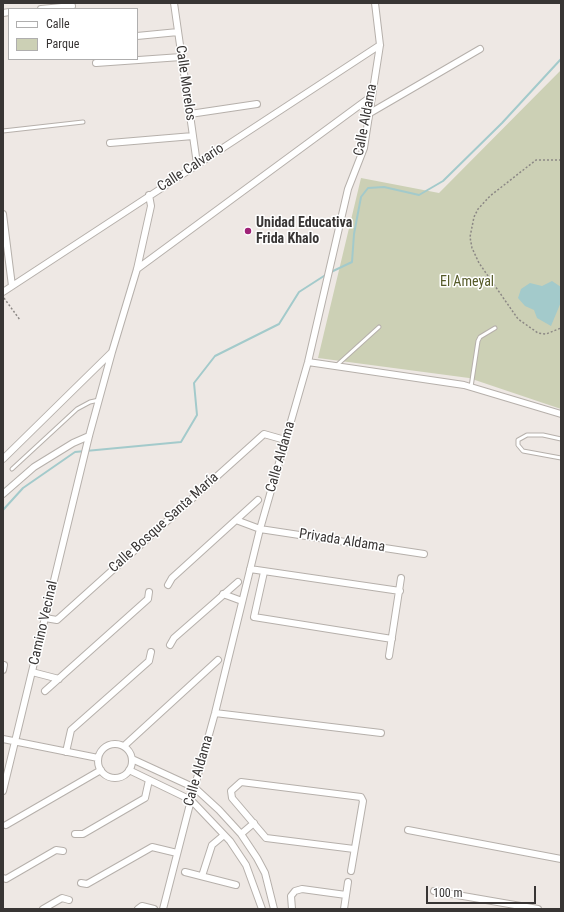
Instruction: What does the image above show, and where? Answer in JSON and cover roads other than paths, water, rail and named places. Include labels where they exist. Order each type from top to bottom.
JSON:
[{"type":"street","name":"Calle Morelos","points":[[174,3],[197,164]]},
{"type":"street","name":"Calle Aldama","points":[[163,909],[191,800],[218,713],[242,601],[253,570],[260,529],[308,362],[348,189],[364,148],[380,45],[375,3]]},
{"type":"street","points":[[51,8],[72,6]]},
{"type":"street","points":[[138,36],[178,32]]},
{"type":"street","name":"Calle Calvario","points":[[3,292],[380,45]]},
{"type":"street","points":[[370,112],[480,49]]},
{"type":"street","points":[[96,64],[181,56]]},
{"type":"street","points":[[138,269],[372,96]]},
{"type":"street","points":[[190,114],[257,104]]},
{"type":"street","points":[[110,143],[193,136]]},
{"type":"street","points":[[3,494],[34,467],[72,443],[89,436],[112,352],[138,269],[151,206],[149,195]]},
{"type":"street","points":[[3,214],[5,242],[12,286]]},
{"type":"street","points":[[3,459],[112,352]]},
{"type":"street","points":[[308,362],[471,387],[561,414]]},
{"type":"street","name":"Calle Bosque Santa María","points":[[45,618],[56,620],[264,434],[285,440]]},
{"type":"street","name":"Camino Vecinal","points":[[3,791],[89,436]]},
{"type":"street","points":[[168,585],[172,578],[258,500]]},
{"type":"street","name":"Privada Aldama","points":[[236,520],[260,529],[424,554]]},
{"type":"street","points":[[253,570],[400,591]]},
{"type":"street","points":[[264,572],[254,617],[392,638]]},
{"type":"street","points":[[389,656],[401,578]]},
{"type":"street","points":[[170,645],[174,638],[238,582]]},
{"type":"street","points":[[45,691],[148,599],[149,592]]},
{"type":"street","points":[[223,594],[242,601]]},
{"type":"street","points":[[66,752],[71,730],[149,661],[151,652]]},
{"type":"street","points":[[99,771],[98,758],[105,747],[111,744],[126,744],[218,660]]},
{"type":"street","points":[[32,672],[59,679]]},
{"type":"street","points":[[218,713],[381,733]]},
{"type":"street","points":[[3,739],[98,758]]},
{"type":"street","points":[[99,771],[115,778],[125,774],[129,770],[132,759],[126,744]]},
{"type":"street","points":[[132,759],[195,788],[241,834],[265,873],[274,909]]},
{"type":"street","points":[[129,770],[148,784],[191,800],[224,835],[246,865],[262,909]]},
{"type":"street","points":[[6,826],[17,817],[99,771]]},
{"type":"street","points":[[351,871],[363,801],[361,797],[241,782],[231,791],[232,798],[266,838],[354,849]]},
{"type":"street","points":[[75,834],[83,834],[145,798],[148,784]]},
{"type":"street","points":[[241,834],[254,823]]},
{"type":"street","points":[[408,830],[561,859]]},
{"type":"street","points":[[202,876],[212,845],[224,835]]},
{"type":"street","points":[[82,884],[87,884],[152,847],[177,853]]},
{"type":"street","points":[[4,879],[56,850],[63,851]]},
{"type":"street","points":[[246,865],[257,858]]},
{"type":"street","points":[[185,872],[236,885]]},
{"type":"street","points":[[344,909],[348,882]]},
{"type":"street","points":[[292,909],[291,896],[295,891],[302,889],[346,895]]},
{"type":"street","points":[[434,891],[538,909]]},
{"type":"street","points":[[43,909],[62,898],[69,900]]},
{"type":"street","points":[[138,909],[142,906],[154,909]]},
{"type":"lane","points":[[3,131],[83,122]]},
{"type":"lane","points":[[335,366],[378,327]]},
{"type":"lane","points":[[471,387],[478,340],[480,337],[495,328]]},
{"type":"lane","points":[[12,469],[77,409],[90,402],[99,400]]},
{"type":"lane","points":[[561,439],[543,435],[527,435],[518,440],[518,445],[523,451],[561,458]]},
{"type":"water","points":[[552,281],[561,287],[561,302],[551,326],[537,318],[534,310],[525,306],[518,298],[521,289],[530,283],[542,286]]},
{"type":"waterway","points":[[331,272],[352,262],[354,234],[361,197],[368,188],[384,187],[419,195],[443,181],[502,123],[561,59]]},
{"type":"waterway","points":[[3,510],[23,488],[75,452],[181,442],[197,415],[194,383],[215,356],[279,324],[299,292],[327,274]]},
{"type":"place","name":"Unidad Educativa Frida Khalo","points":[[248,231]]},
{"type":"park label","name":"El Ameyal","points":[[467,282]]}]
